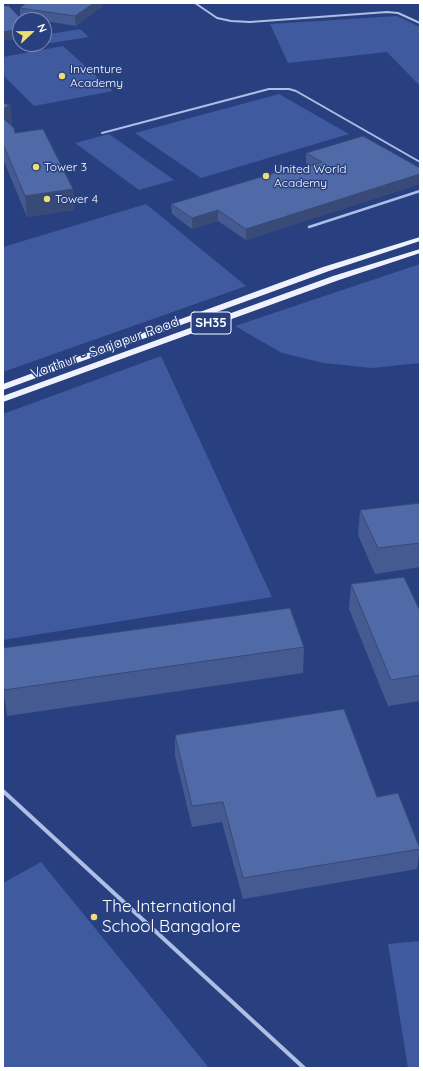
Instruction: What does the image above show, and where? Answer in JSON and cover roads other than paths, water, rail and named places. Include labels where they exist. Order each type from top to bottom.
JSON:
[{"type":"main road","name":"Varthur - Sarjapur Road","points":[[3,387],[326,269],[420,239]]},
{"type":"main road","name":"Varthur - Sarjapur Road","points":[[3,399],[336,278],[420,251]]},
{"type":"lane","points":[[195,3],[217,18],[230,21],[250,22],[387,12],[398,13],[420,23]]},
{"type":"lane","points":[[102,134],[269,89],[289,89],[296,91],[420,162]]},
{"type":"lane","points":[[310,227],[420,191]]},
{"type":"lane","points":[[3,791],[304,1068]]},
{"type":"place","name":"Inventure Academy","points":[[62,76]]},
{"type":"place","name":"Tower 3","points":[[36,167]]},
{"type":"place","name":"United World Academy","points":[[266,176]]},
{"type":"place","name":"Tower 4","points":[[47,199]]},
{"type":"place","name":"The International School Bangalore","points":[[94,917]]}]
